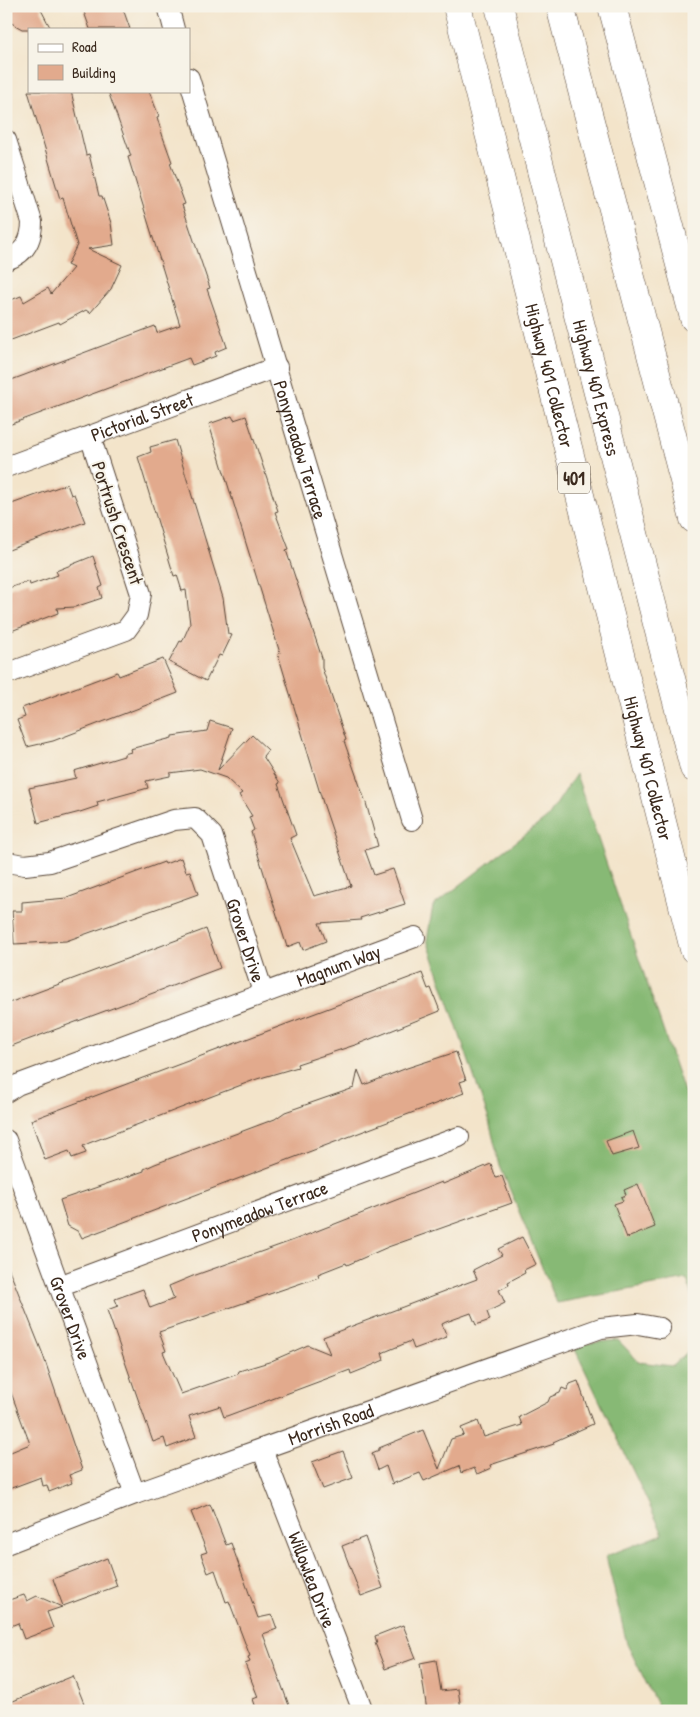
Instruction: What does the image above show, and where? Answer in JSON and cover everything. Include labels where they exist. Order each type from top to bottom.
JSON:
[{"type":"highway","name":"Highway 401 Collector","points":[[457,6],[571,468],[694,949]]},
{"type":"highway","name":"Highway 401 Express","points":[[499,6],[694,768]]},
{"type":"highway","points":[[560,6],[694,519]]},
{"type":"highway","points":[[612,6],[694,318]]},
{"type":"street","points":[[168,6],[174,28]]},
{"type":"street","name":"Ponymeadow Terrace","points":[[190,81],[412,820]]},
{"type":"street","points":[[6,140],[32,222],[30,240],[20,253],[6,260]]},
{"type":"street","name":"Pictorial Street","points":[[6,467],[277,367]]},
{"type":"street","name":"Portrush Crescent","points":[[6,674],[126,630],[137,615],[140,594],[90,436]]},
{"type":"street","name":"Grover Drive","points":[[6,862],[26,865],[50,862],[174,820],[195,818],[212,835],[263,992],[17,1084],[6,1092]]},
{"type":"street","name":"Magnum Way","points":[[263,992],[415,937]]},
{"type":"street","name":"Ponymeadow Terrace","points":[[60,1286],[459,1138]]},
{"type":"street","name":"Grover Drive","points":[[6,1140],[135,1494]]},
{"type":"street","name":"Morrish Road","points":[[6,1544],[135,1494],[601,1328],[638,1324],[660,1328]]},
{"type":"street","name":"Willowlea Drive","points":[[262,1449],[363,1711]]},
{"type":"green space","points":[[576,774],[694,1121],[694,1304],[687,1279],[557,1303],[500,1166],[488,1117],[427,940],[433,906],[548,817]]},
{"type":"green space","points":[[618,1340],[639,1362],[672,1366],[694,1346],[694,1711],[660,1711],[627,1644],[606,1556],[663,1534],[573,1345]]},
{"type":"building","points":[[6,6],[39,6],[50,28],[22,29],[6,20]]},
{"type":"building","points":[[85,6],[122,6],[130,28],[90,28],[84,12],[87,11]]},
{"type":"building","points":[[28,92],[71,92],[86,155],[89,154],[99,196],[102,196],[111,223],[114,245],[88,249],[122,265],[111,289],[90,313],[86,310],[60,324],[59,322],[6,342],[6,302],[21,296],[24,302],[48,288],[51,294],[73,268],[67,265],[77,245],[63,198],[60,199]]},
{"type":"building","points":[[108,92],[149,92],[159,116],[157,117],[172,162],[170,163],[185,204],[182,205],[210,288],[207,289],[227,347],[215,352],[216,356],[192,365],[189,358],[6,426],[6,382],[155,326],[157,333],[180,325],[128,157],[131,156]]},
{"type":"building","points":[[232,416],[234,420],[246,416],[278,511],[275,512],[289,549],[286,550],[322,658],[322,668],[378,846],[365,850],[374,875],[393,869],[405,904],[360,918],[361,920],[319,923],[326,941],[303,950],[300,942],[287,947],[251,832],[254,830],[249,817],[252,816],[239,795],[242,793],[226,778],[200,769],[170,773],[170,776],[146,781],[148,788],[97,802],[98,806],[80,812],[38,823],[29,788],[76,778],[74,771],[124,756],[124,754],[131,752],[130,749],[172,738],[172,736],[207,731],[210,721],[232,728],[218,770],[252,735],[268,750],[263,756],[280,783],[278,784],[296,835],[290,838],[314,896],[351,886],[323,803],[278,654],[280,653],[209,424]]},
{"type":"building","points":[[175,440],[223,598],[228,634],[232,635],[222,656],[219,655],[206,681],[169,662],[180,641],[182,642],[190,624],[186,590],[182,591],[177,575],[174,576],[138,457],[151,452],[150,447]]},
{"type":"building","points":[[67,484],[71,495],[74,494],[85,522],[6,551],[6,506]]},
{"type":"building","points":[[93,556],[103,586],[99,588],[102,598],[75,607],[57,608],[58,613],[6,633],[6,589],[29,581],[30,585],[58,575],[56,571]]},
{"type":"building","points":[[163,659],[178,693],[53,741],[27,747],[17,720],[25,717],[22,708],[117,672],[119,676]]},
{"type":"building","points":[[181,858],[186,872],[190,871],[198,894],[66,941],[14,944],[12,911],[22,911],[22,902],[67,898],[164,862],[165,864]]},
{"type":"building","points":[[206,929],[220,968],[6,1048],[6,1004]]},
{"type":"building","points":[[422,973],[428,989],[431,988],[440,1011],[358,1044],[297,1064],[298,1067],[257,1079],[89,1143],[83,1146],[86,1153],[72,1158],[69,1151],[45,1160],[31,1120]]},
{"type":"building","points":[[456,1052],[466,1080],[460,1082],[464,1093],[82,1238],[79,1232],[68,1226],[60,1200],[144,1171],[144,1169],[155,1164],[275,1119],[285,1112],[354,1088],[358,1070],[364,1085]]},
{"type":"building","points":[[633,1131],[639,1148],[612,1156],[606,1141]]},
{"type":"building","points":[[491,1164],[496,1178],[502,1176],[512,1203],[388,1247],[347,1265],[346,1263],[318,1274],[319,1277],[159,1332],[166,1351],[163,1352],[181,1394],[238,1374],[239,1371],[269,1362],[308,1345],[330,1354],[323,1337],[477,1279],[473,1270],[502,1255],[498,1249],[522,1237],[536,1264],[524,1270],[525,1273],[508,1282],[509,1285],[499,1290],[505,1303],[487,1312],[490,1320],[476,1325],[471,1313],[446,1322],[442,1324],[447,1337],[414,1349],[411,1341],[382,1353],[384,1360],[366,1368],[351,1374],[350,1370],[224,1417],[220,1406],[189,1416],[196,1437],[167,1448],[164,1438],[153,1442],[107,1310],[118,1306],[115,1299],[143,1289],[150,1308],[174,1299],[169,1286],[294,1240],[442,1182],[443,1184]]},
{"type":"building","points":[[638,1184],[655,1227],[627,1238],[614,1204],[623,1201],[621,1197],[626,1195],[624,1190]]},
{"type":"building","points":[[6,1262],[42,1352],[82,1470],[69,1475],[72,1483],[49,1492],[47,1485],[43,1486],[41,1477],[6,1490],[6,1454],[30,1444],[6,1379]]},
{"type":"building","points":[[578,1381],[593,1424],[553,1442],[554,1444],[490,1465],[491,1468],[477,1474],[474,1468],[461,1473],[459,1466],[424,1481],[420,1473],[392,1484],[386,1466],[378,1470],[372,1453],[379,1450],[379,1448],[423,1430],[439,1469],[451,1439],[464,1435],[461,1428],[478,1421],[484,1437],[522,1425],[519,1417],[548,1402],[550,1397],[560,1393],[562,1388],[567,1390],[570,1384]]},
{"type":"building","points":[[343,1451],[353,1478],[323,1489],[312,1462]]},
{"type":"building","points":[[210,1504],[226,1545],[231,1543],[258,1618],[272,1615],[277,1629],[263,1634],[291,1711],[257,1711],[253,1699],[258,1697],[245,1664],[250,1662],[248,1657],[250,1656],[229,1601],[226,1602],[215,1570],[208,1573],[201,1554],[207,1552],[191,1512]]},
{"type":"building","points":[[365,1537],[383,1588],[361,1596],[342,1546]]},
{"type":"building","points":[[107,1558],[117,1586],[63,1606],[53,1579]]},
{"type":"building","points":[[24,1595],[27,1601],[37,1596],[62,1607],[47,1612],[53,1628],[24,1639],[18,1623],[6,1628],[6,1601]]},
{"type":"building","points":[[403,1625],[416,1658],[385,1669],[375,1643],[377,1643],[375,1636]]},
{"type":"building","points":[[436,1660],[441,1691],[458,1689],[461,1709],[427,1711],[420,1663]]},
{"type":"building","points":[[73,1676],[87,1711],[6,1711],[6,1704]]}]
